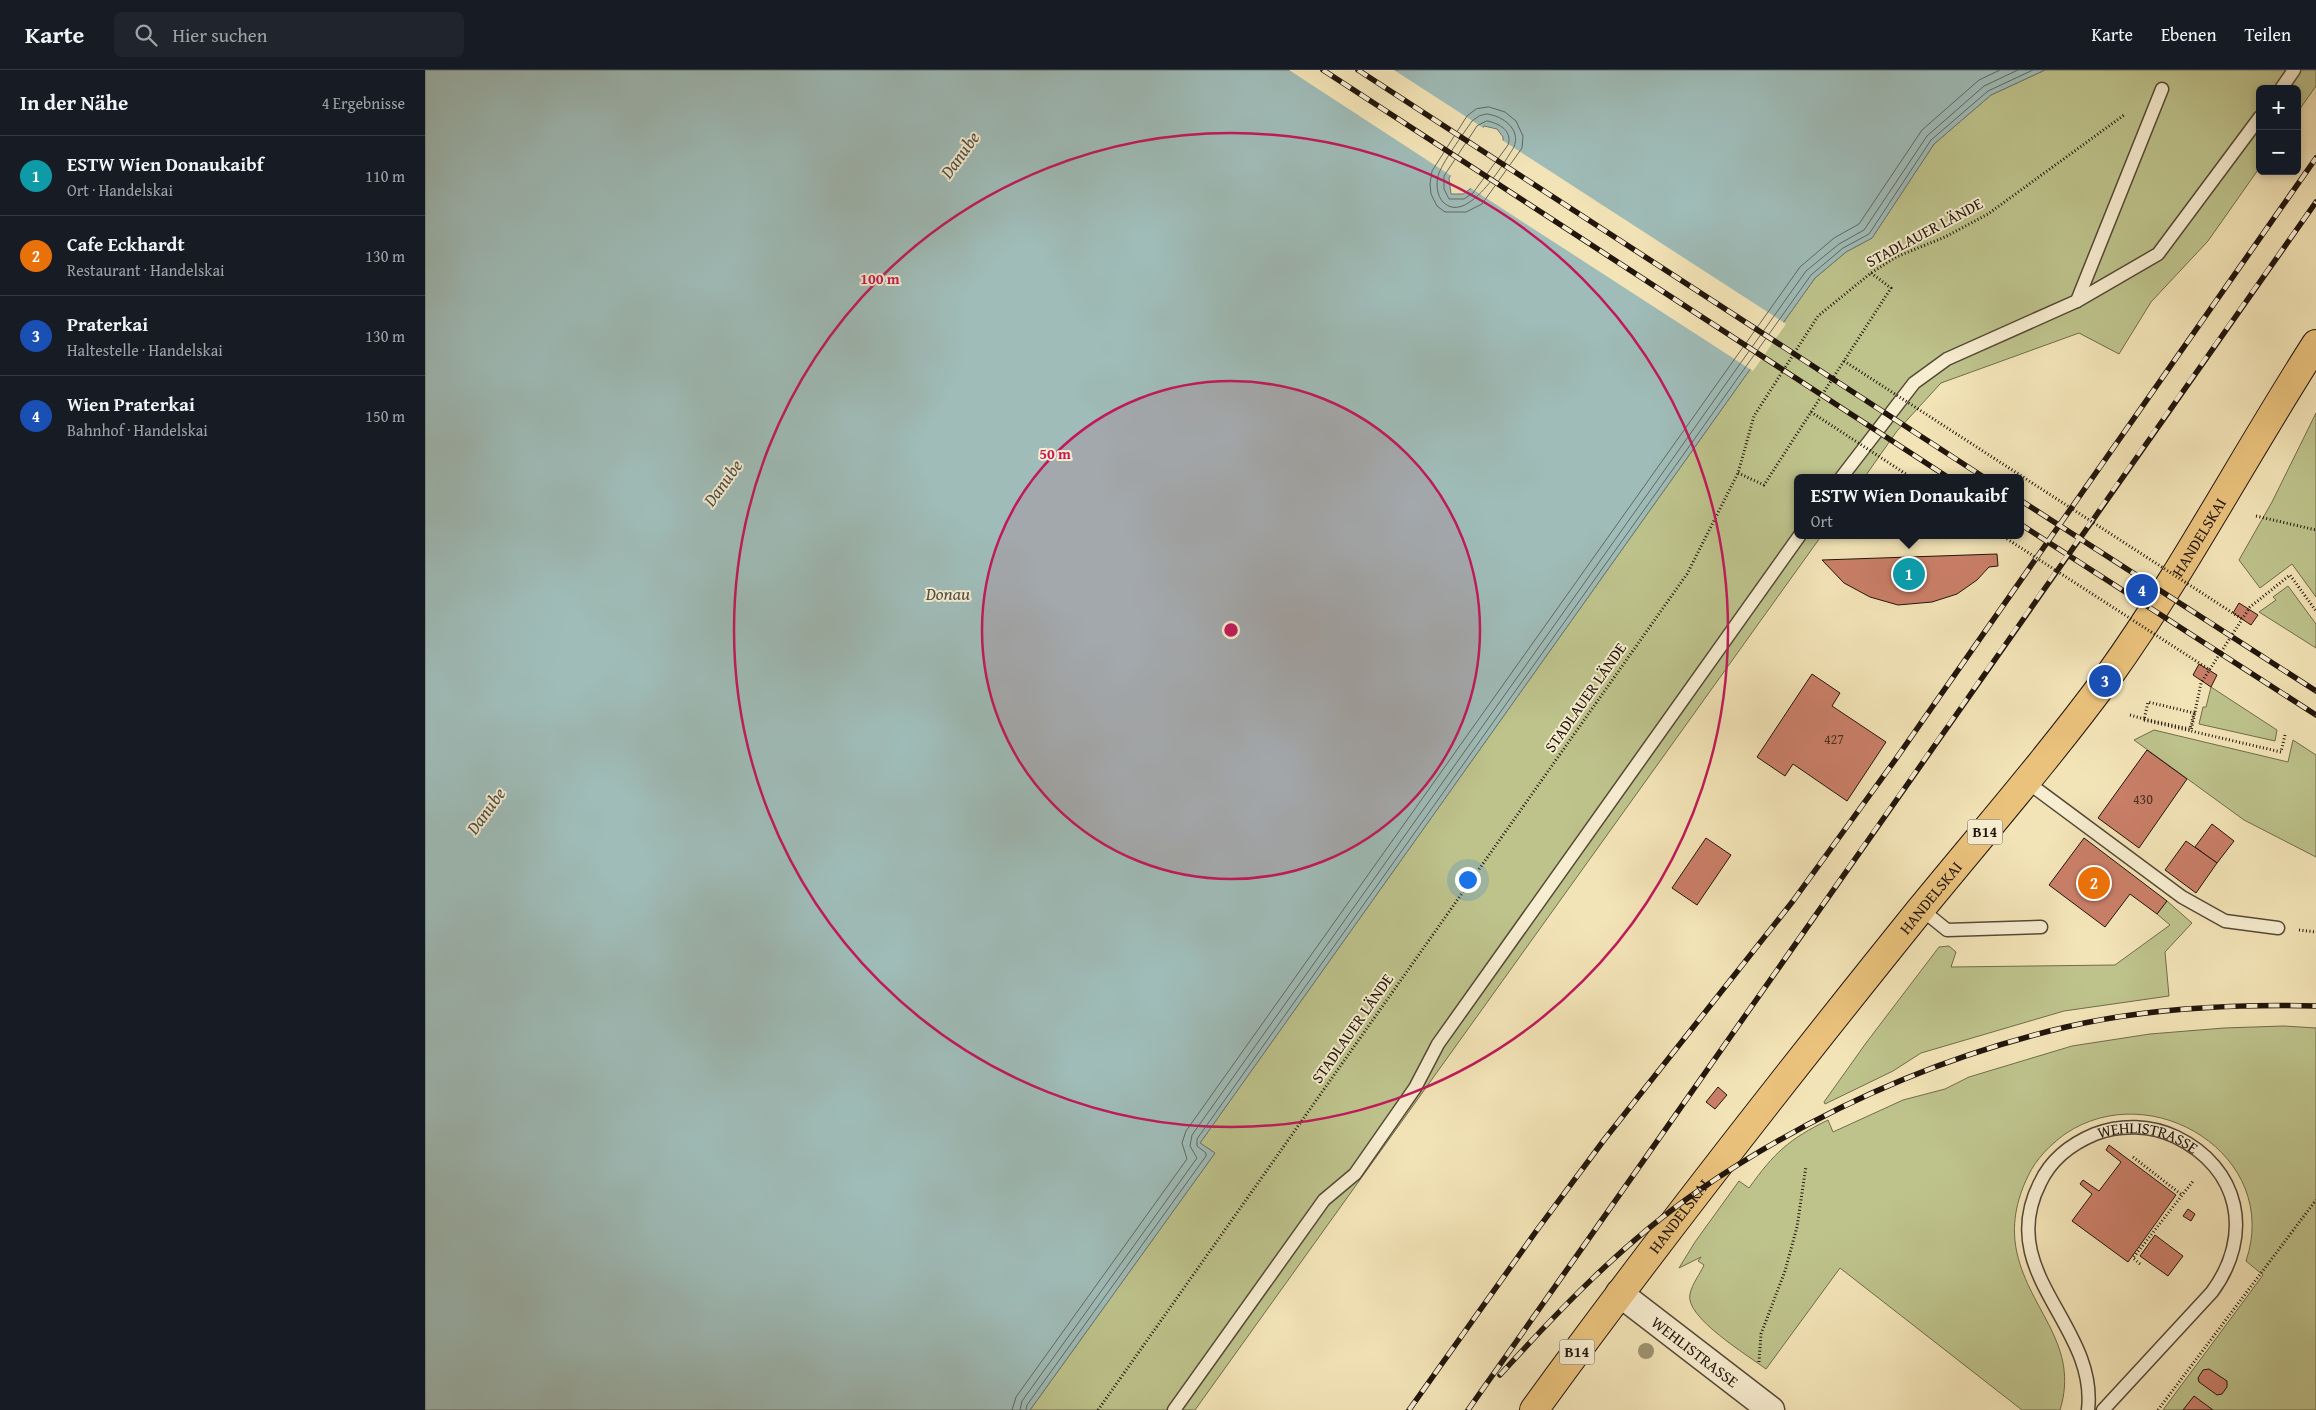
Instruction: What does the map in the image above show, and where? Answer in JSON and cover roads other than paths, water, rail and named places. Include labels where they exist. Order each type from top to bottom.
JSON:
[{"type":"main road","name":"HANDELSKAI","points":[[1535,1410],[1619,1293],[1696,1192],[1921,909],[2027,782],[2146,623],[2316,344]]},
{"type":"street","name":"WEHLISTRASSE","points":[[1619,1293],[1771,1410]]},
{"type":"lane","points":[[2284,85],[2295,70]]},
{"type":"lane","points":[[2077,301],[2162,89]]},
{"type":"lane","points":[[1844,474],[1914,383],[1947,359],[2077,301],[2158,254],[2256,122]]},
{"type":"lane","points":[[1174,1410],[1324,1200],[1355,1174],[1415,1088],[1438,1044],[1797,539]]},
{"type":"lane","points":[[2027,782],[2182,897],[2225,921],[2278,928]]},
{"type":"lane","points":[[1921,909],[1947,930],[2041,927]]},
{"type":"lane","name":"WEHLISTRASSE","points":[[2088,1410],[2087,1380],[2082,1358],[2041,1283],[2030,1255],[2027,1224],[2033,1195],[2047,1169],[2064,1151],[2081,1139],[2103,1131],[2126,1127],[2148,1128],[2167,1133],[2191,1146],[2209,1159],[2220,1171],[2230,1192],[2235,1215],[2235,1240],[2223,1277],[2212,1292],[2103,1410]]},
{"type":"water","name":"Donau","points":[[425,70],[2045,70],[1991,95],[1934,144],[1872,238],[1846,252],[1815,278],[1200,1143],[1215,1153],[1030,1410],[425,1410]],"holes":[[[1484,126],[1497,129],[1503,137],[1503,143],[1470,189],[1463,194],[1451,194],[1449,178]]]},
{"type":"railway","points":[[1323,70],[1943,474]]},
{"type":"railway","points":[[1358,70],[1979,474]]},
{"type":"railway","points":[[1409,1410],[1537,1230],[1604,1140],[1793,901],[1893,763],[2316,158]]},
{"type":"railway","points":[[1468,1410],[2316,202]]},
{"type":"railway","points":[[2024,503],[2316,691]]},
{"type":"railway","points":[[2024,527],[2316,715]]},
{"type":"railway","points":[[1500,1375],[1594,1277],[1644,1232],[1671,1211],[1740,1163],[1828,1114],[1874,1092],[1968,1055],[2066,1027],[2159,1011],[2253,1006],[2316,1006]]},
{"type":"place","name":"ESTW Wien Donaukaibf","points":[[1909,574]]},
{"type":"place","name":"Wien Praterkai","points":[[2142,590]]},
{"type":"place","name":"Praterkai","points":[[2105,681]]},
{"type":"place","name":"Cafe Eckhardt","points":[[2094,883]]},
{"type":"water label","name":"Danube","points":[[960,155]]},
{"type":"water label","name":"Danube","points":[[723,483]]},
{"type":"water label","name":"Danube","points":[[486,811]]}]
